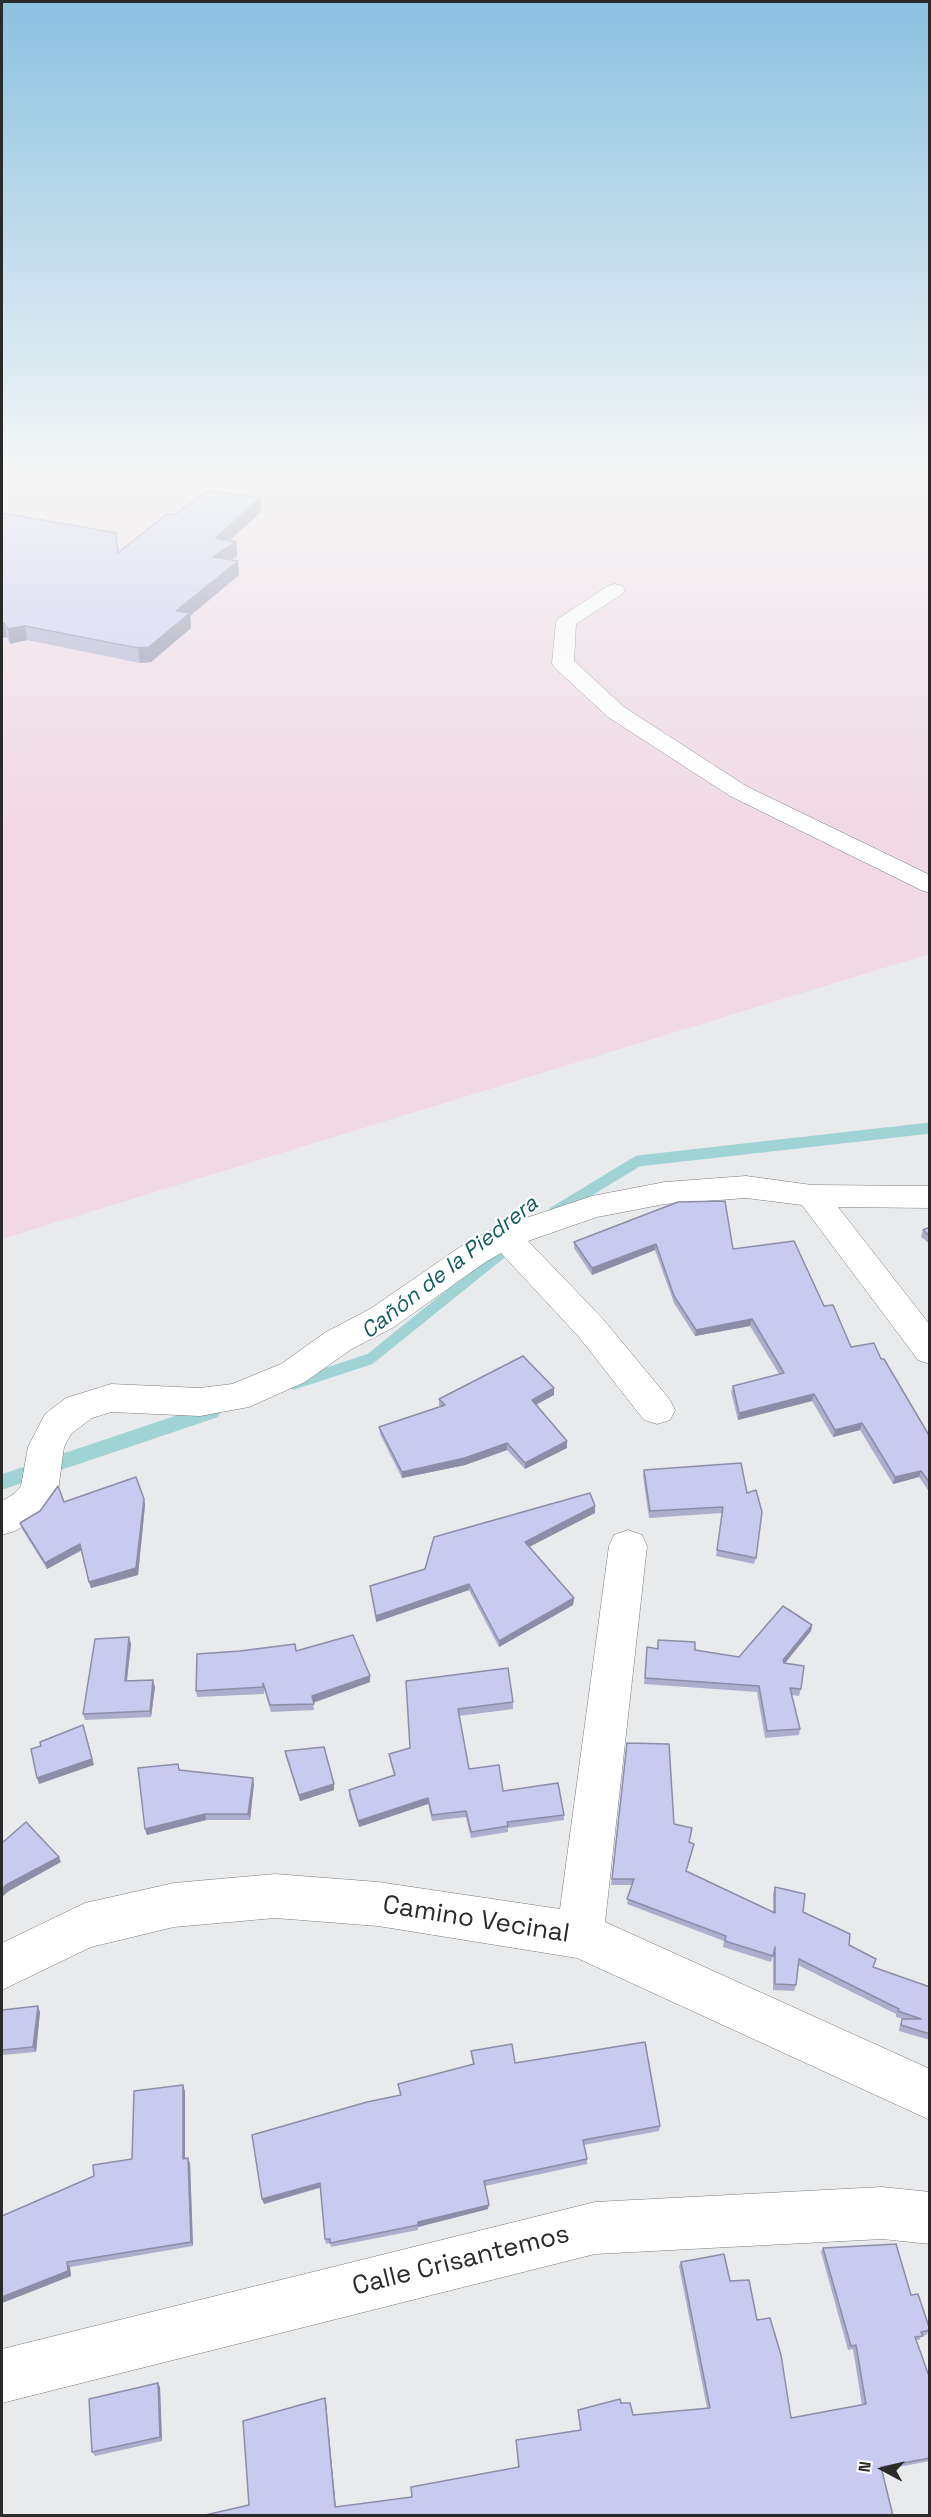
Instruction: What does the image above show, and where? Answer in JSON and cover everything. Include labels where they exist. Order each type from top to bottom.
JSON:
[{"type":"street","points":[[614,590],[566,622],[563,663],[616,712],[738,791],[930,885]]},
{"type":"street","points":[[2,1520],[27,1504],[39,1491],[46,1447],[58,1424],[79,1408],[111,1398],[200,1402],[236,1397],[293,1373],[338,1341],[382,1318],[472,1255],[505,1237],[592,1207],[665,1193],[746,1187],[812,1196],[930,1197]]},
{"type":"street","points":[[812,1196],[930,1351]]},
{"type":"street","points":[[505,1237],[591,1328],[657,1410]]},
{"type":"street","points":[[579,1935],[628,1546]]},
{"type":"street","name":"Camino Vecinal","points":[[2,1967],[85,1926],[174,1905],[275,1896],[378,1904],[579,1935],[930,2095]]},
{"type":"street","name":"Calle Crisantemos","points":[[2,2376],[595,2228],[882,2213],[930,2218]]},
{"type":"shaded area","points":[[2,590],[929,590],[929,954],[2,1239]]},
{"type":"building","points":[[2,590],[201,590],[176,611],[190,613],[149,647],[138,648],[25,626],[8,629],[2,623]]},
{"type":"building","points":[[725,1201],[733,1249],[794,1241],[824,1306],[833,1305],[851,1347],[874,1343],[881,1359],[884,1359],[930,1437],[930,1483],[921,1471],[895,1477],[862,1423],[835,1430],[814,1394],[739,1413],[733,1386],[784,1373],[752,1319],[696,1330],[674,1296],[656,1244],[592,1268],[574,1242],[678,1202]]},
{"type":"building","points":[[930,1227],[930,1236],[923,1230]]},
{"type":"building","points":[[523,1356],[554,1388],[532,1400],[567,1441],[525,1463],[507,1443],[465,1458],[402,1472],[379,1427],[445,1405],[439,1399]]},
{"type":"building","points":[[741,1463],[747,1493],[756,1490],[762,1512],[756,1558],[717,1550],[723,1507],[650,1511],[644,1470]]},
{"type":"building","points":[[136,1477],[144,1499],[136,1568],[89,1582],[80,1544],[45,1563],[20,1523],[40,1511],[58,1486],[64,1502]]},
{"type":"building","points":[[590,1493],[595,1506],[525,1542],[574,1598],[499,1641],[469,1584],[376,1616],[370,1586],[425,1569],[434,1537]]},
{"type":"building","points":[[783,1606],[812,1625],[783,1660],[784,1663],[804,1666],[801,1689],[790,1688],[800,1729],[767,1731],[759,1686],[645,1678],[647,1647],[658,1649],[658,1640],[695,1642],[695,1650],[739,1657]]},
{"type":"building","points":[[353,1635],[370,1676],[312,1696],[314,1704],[270,1705],[263,1683],[263,1687],[196,1691],[197,1654],[295,1644],[296,1651]]},
{"type":"building","points":[[129,1637],[125,1681],[153,1680],[150,1711],[83,1714],[95,1639]]},
{"type":"building","points":[[508,1668],[513,1702],[458,1709],[469,1769],[499,1765],[503,1791],[558,1783],[564,1815],[507,1822],[508,1826],[471,1832],[466,1811],[432,1815],[428,1798],[358,1821],[349,1790],[395,1775],[389,1754],[410,1748],[406,1681]]},
{"type":"building","points":[[83,1725],[92,1759],[37,1778],[31,1749],[41,1746],[40,1742]]},
{"type":"building","points":[[627,1743],[669,1744],[674,1824],[692,1828],[689,1842],[694,1844],[686,1871],[775,1913],[775,1887],[805,1894],[803,1912],[850,1934],[849,1945],[876,1959],[873,1967],[930,1987],[930,2034],[901,2025],[902,2019],[921,2019],[898,2011],[899,2009],[799,1959],[796,1985],[775,1984],[775,1947],[773,1956],[725,1941],[726,1936],[627,1899],[634,1879],[612,1879]]},
{"type":"building","points":[[324,1747],[334,1784],[299,1795],[285,1751]]},
{"type":"building","points":[[178,1764],[179,1770],[253,1778],[248,1814],[205,1814],[145,1829],[138,1768]]},
{"type":"building","points":[[26,1822],[59,1857],[6,1885],[2,1890],[2,1843]]},
{"type":"building","points":[[38,2006],[33,2047],[2,2050],[2,2010]]},
{"type":"building","points":[[645,2042],[660,2126],[583,2140],[587,2159],[484,2181],[489,2205],[418,2222],[418,2225],[330,2243],[330,2239],[325,2239],[320,2183],[262,2199],[252,2135],[367,2102],[401,2095],[398,2084],[474,2064],[471,2051],[512,2044],[515,2063]]},
{"type":"building","points":[[183,2085],[183,2159],[188,2158],[191,2242],[67,2262],[68,2271],[2,2297],[2,2216],[94,2176],[93,2165],[132,2159],[134,2091]]},
{"type":"building","points":[[896,2244],[911,2295],[918,2294],[930,2330],[921,2332],[923,2336],[915,2337],[930,2379],[930,2458],[881,2467],[893,2516],[201,2516],[249,2505],[243,2421],[325,2398],[335,2507],[412,2497],[411,2487],[519,2467],[516,2440],[581,2430],[578,2410],[620,2399],[621,2403],[630,2403],[633,2415],[710,2408],[681,2262],[724,2254],[730,2281],[749,2280],[757,2320],[770,2318],[781,2355],[791,2418],[866,2404],[856,2345],[851,2346],[823,2248]]},
{"type":"building","points":[[158,2383],[160,2437],[92,2452],[89,2399]]},
{"type":"waterway","name":"Cañón de la Piedrera","points":[[554,1212],[638,1161],[930,1128]]},
{"type":"waterway","name":"Cañón de la Piedrera","points":[[294,1384],[370,1359],[514,1243]]},
{"type":"waterway","name":"Cañón de la Piedrera","points":[[2,1482],[213,1411]]}]
